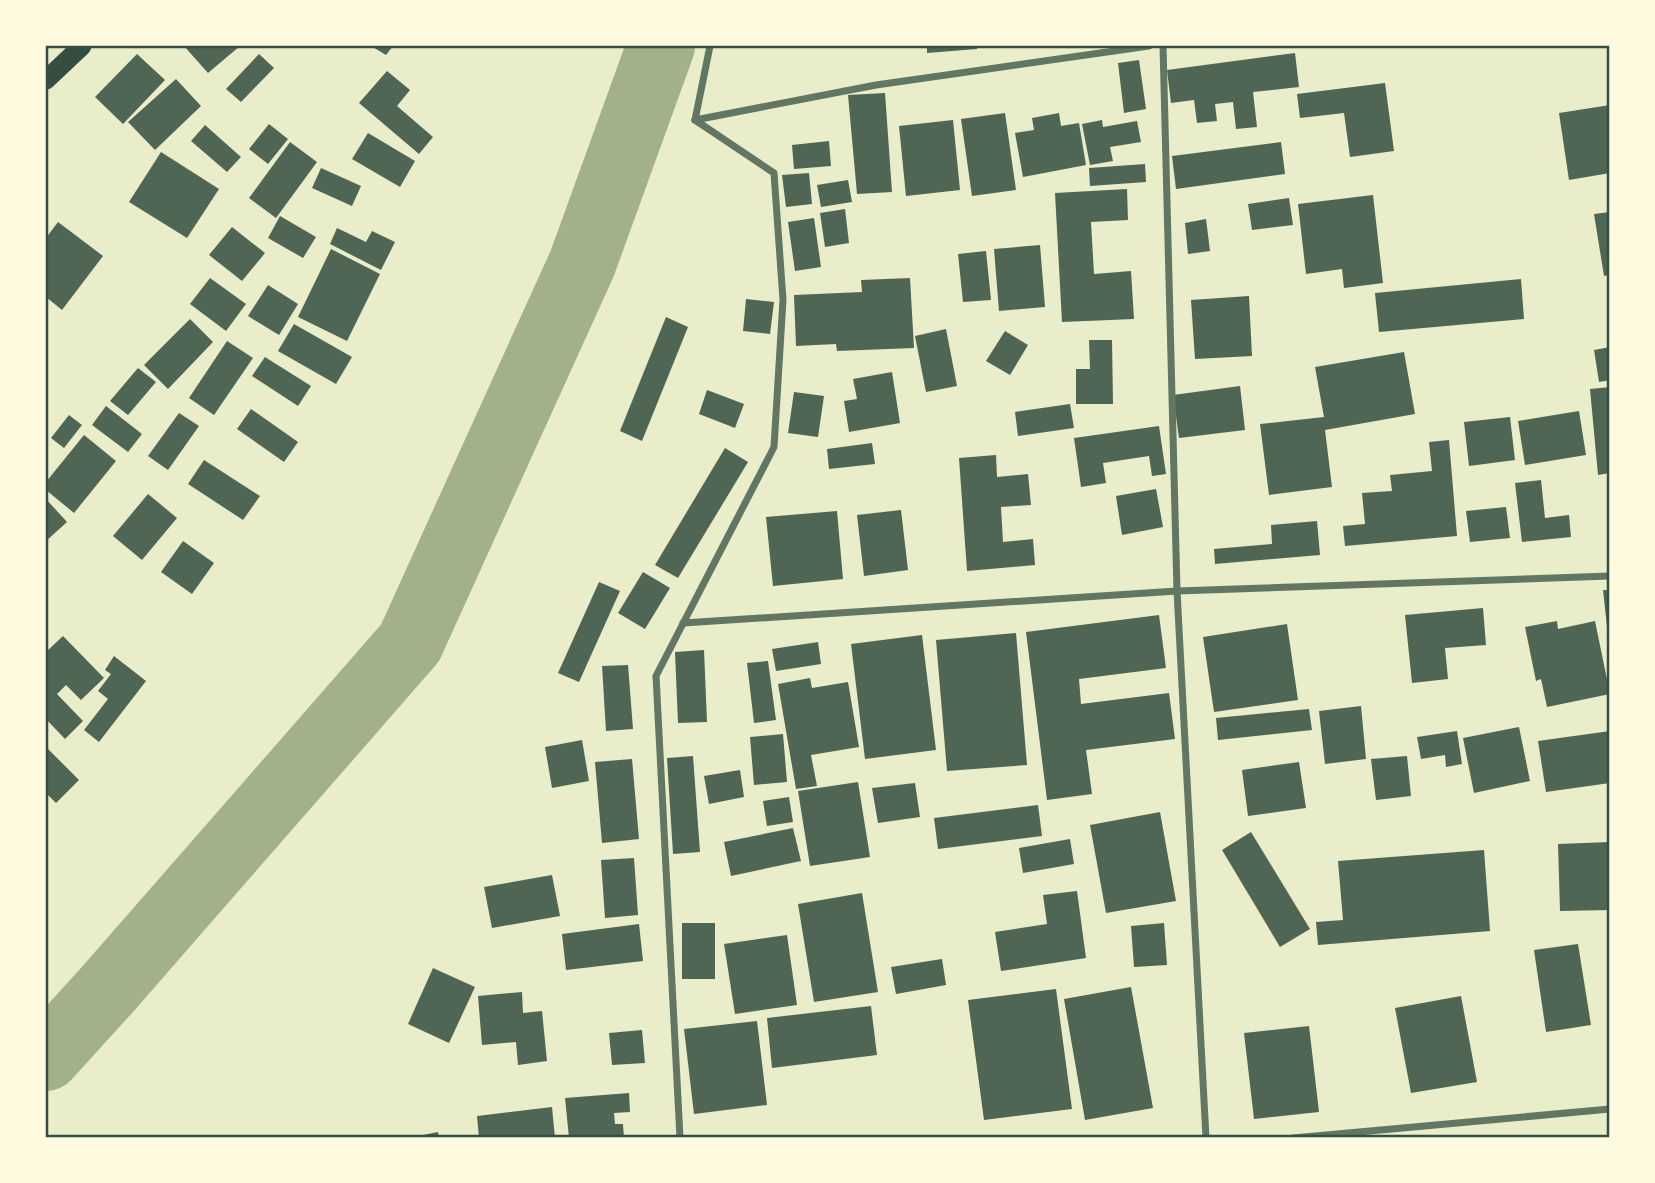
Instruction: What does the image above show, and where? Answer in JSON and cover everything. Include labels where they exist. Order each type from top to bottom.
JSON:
[{"type":"highway","points":[[46,80],[82,46]]},
{"type":"street","points":[[695,120],[710,46]]},
{"type":"street","points":[[695,120],[876,85],[1149,46]]},
{"type":"street","points":[[1163,46],[1177,591],[1206,1138]]},
{"type":"street","points":[[680,1138],[656,676],[774,447],[783,300],[774,173],[695,120]]},
{"type":"street","points":[[683,623],[1177,591],[1609,576]]},
{"type":"street","points":[[1293,1138],[1609,1109]]},
{"type":"building","points":[[184,46],[240,46],[208,73]]},
{"type":"building","points":[[371,46],[393,46],[386,55]]},
{"type":"building","points":[[927,46],[977,46],[977,49],[927,53]]},
{"type":"building","points":[[1295,53],[1299,87],[1253,92],[1257,127],[1236,129],[1233,102],[1215,104],[1217,121],[1197,123],[1194,100],[1171,103],[1167,70]]},
{"type":"building","points":[[137,54],[165,80],[123,124],[95,97]]},
{"type":"building","points":[[259,54],[274,68],[241,102],[226,89]]},
{"type":"building","points":[[1139,60],[1146,109],[1124,113],[1118,63]]},
{"type":"building","points":[[387,71],[410,90],[397,106],[433,137],[419,154],[359,103]]},
{"type":"building","points":[[176,79],[201,106],[155,150],[128,122]]},
{"type":"building","points":[[1385,83],[1394,151],[1350,157],[1344,113],[1300,118],[1297,94]]},
{"type":"building","points":[[885,93],[892,192],[857,194],[848,95]]},
{"type":"building","points":[[1610,105],[1610,173],[1569,180],[1559,113]]},
{"type":"building","points":[[1005,113],[1016,190],[972,196],[961,119]]},
{"type":"building","points":[[1059,113],[1061,126],[1079,123],[1086,165],[1023,177],[1015,133],[1034,130],[1032,118]]},
{"type":"building","points":[[953,120],[960,190],[906,196],[899,126]]},
{"type":"building","points":[[1102,120],[1103,127],[1137,121],[1141,142],[1110,147],[1113,161],[1090,165],[1082,124]]},
{"type":"building","points":[[269,124],[288,139],[268,164],[249,149]]},
{"type":"building","points":[[205,125],[241,157],[227,172],[191,141]]},
{"type":"building","points":[[368,133],[415,161],[400,187],[352,159]]},
{"type":"building","points":[[829,141],[831,166],[794,169],[792,145]]},
{"type":"building","points":[[290,142],[317,162],[276,218],[249,198]]},
{"type":"building","points":[[1281,142],[1285,174],[1176,189],[1172,156]]},
{"type":"building","points":[[161,152],[219,189],[187,238],[129,202]]},
{"type":"building","points":[[1145,164],[1146,182],[1090,186],[1089,168]]},
{"type":"building","points":[[321,168],[361,186],[352,206],[312,188]]},
{"type":"building","points":[[809,173],[812,204],[786,207],[782,175]]},
{"type":"building","points":[[848,180],[852,202],[821,207],[817,185]]},
{"type":"building","points":[[1127,189],[1128,220],[1091,222],[1094,274],[1131,271],[1134,319],[1062,322],[1055,193]]},
{"type":"building","points":[[1373,195],[1383,283],[1344,288],[1342,269],[1306,274],[1298,204]]},
{"type":"building","points":[[1289,198],[1293,225],[1252,230],[1248,204]]},
{"type":"building","points":[[845,209],[849,243],[825,247],[820,213]]},
{"type":"building","points":[[1610,212],[1610,275],[1604,276],[1594,214]]},
{"type":"building","points":[[280,216],[316,237],[303,258],[268,238]]},
{"type":"building","points":[[814,218],[821,267],[795,271],[788,222]]},
{"type":"building","points":[[1206,219],[1210,251],[1188,254],[1185,223]]},
{"type":"building","points":[[58,222],[103,256],[62,310],[46,297],[46,238]]},
{"type":"building","points":[[232,227],[265,253],[242,281],[209,255]]},
{"type":"building","points":[[337,228],[366,242],[372,231],[395,242],[381,270],[330,244]]},
{"type":"building","points":[[1040,245],[1045,307],[999,311],[994,249]]},
{"type":"building","points":[[331,249],[380,274],[347,341],[298,317]]},
{"type":"building","points":[[986,251],[991,300],[963,302],[958,254]]},
{"type":"building","points":[[210,278],[246,304],[226,331],[190,304]]},
{"type":"building","points":[[910,278],[914,348],[837,351],[836,344],[796,346],[794,295],[862,292],[861,280]]},
{"type":"building","points":[[1521,279],[1524,319],[1379,332],[1375,293]]},
{"type":"building","points":[[268,285],[298,304],[279,335],[248,316]]},
{"type":"building","points":[[1249,296],[1252,356],[1195,359],[1191,300]]},
{"type":"building","points":[[746,299],[774,302],[770,334],[743,331]]},
{"type":"building","points":[[666,317],[688,327],[642,441],[620,431]]},
{"type":"building","points":[[190,319],[213,342],[168,389],[144,365]]},
{"type":"building","points":[[294,324],[352,357],[336,384],[278,351]]},
{"type":"building","points":[[946,329],[957,386],[926,392],[915,336]]},
{"type":"building","points":[[1005,331],[1028,345],[1010,375],[986,361]]},
{"type":"building","points":[[1089,340],[1112,340],[1113,404],[1076,404],[1076,369],[1090,369]]},
{"type":"building","points":[[227,341],[253,358],[214,415],[189,398]]},
{"type":"building","points":[[1610,347],[1610,380],[1599,382],[1594,350]]},
{"type":"building","points":[[1404,352],[1415,414],[1325,430],[1332,487],[1269,495],[1260,424],[1324,417],[1315,367]]},
{"type":"building","points":[[265,357],[311,386],[298,406],[252,376]]},
{"type":"building","points":[[138,368],[156,382],[128,415],[110,401]]},
{"type":"building","points":[[892,372],[900,423],[849,432],[844,401],[857,399],[853,379]]},
{"type":"building","points":[[1240,386],[1245,430],[1179,438],[1173,395]]},
{"type":"building","points":[[1610,387],[1610,473],[1598,475],[1590,389]]},
{"type":"building","points":[[707,390],[744,404],[735,428],[699,414]]},
{"type":"building","points":[[794,392],[824,396],[818,437],[788,433]]},
{"type":"building","points":[[1070,404],[1074,428],[1018,436],[1015,412]]},
{"type":"building","points":[[106,406],[142,434],[128,452],[92,425]]},
{"type":"building","points":[[251,409],[298,442],[284,462],[237,429]]},
{"type":"building","points":[[1579,411],[1586,455],[1525,465],[1518,421]]},
{"type":"building","points":[[179,413],[199,426],[168,470],[148,456]]},
{"type":"building","points":[[69,415],[82,425],[64,448],[51,438]]},
{"type":"building","points":[[1510,417],[1515,460],[1469,466],[1464,422]]},
{"type":"building","points":[[1159,426],[1166,474],[1152,476],[1149,456],[1103,463],[1106,483],[1081,487],[1074,438]]},
{"type":"building","points":[[84,435],[116,461],[74,513],[46,490],[46,482]]},
{"type":"building","points":[[1449,440],[1457,536],[1345,546],[1343,526],[1365,524],[1362,493],[1392,491],[1390,475],[1432,471],[1429,442]]},
{"type":"building","points":[[872,443],[875,464],[829,469],[827,449]]},
{"type":"building","points":[[725,448],[748,462],[678,578],[655,565]]},
{"type":"building","points":[[996,455],[997,477],[1028,474],[1031,505],[1001,507],[1003,542],[1033,539],[1035,565],[967,571],[959,458]]},
{"type":"building","points":[[204,460],[260,496],[243,520],[188,484]]},
{"type":"building","points":[[1541,480],[1545,518],[1569,515],[1571,537],[1522,542],[1515,483]]},
{"type":"building","points":[[1156,489],[1163,527],[1122,535],[1116,496]]},
{"type":"building","points":[[148,494],[177,518],[142,560],[113,536]]},
{"type":"building","points":[[46,499],[67,522],[46,541]]},
{"type":"building","points":[[1506,507],[1510,538],[1470,542],[1466,511]]},
{"type":"building","points":[[901,510],[908,570],[864,576],[857,515]]},
{"type":"building","points":[[837,511],[843,579],[773,586],[766,517]]},
{"type":"building","points":[[1317,521],[1320,555],[1215,564],[1214,549],[1272,544],[1271,525]]},
{"type":"building","points":[[183,541],[214,563],[192,594],[161,572]]},
{"type":"building","points":[[643,572],[670,588],[645,629],[618,613]]},
{"type":"building","points":[[599,582],[620,591],[579,682],[558,673]]},
{"type":"building","points":[[1603,590],[1610,590],[1610,636],[1608,636]]},
{"type":"building","points":[[1483,608],[1486,645],[1445,648],[1448,679],[1412,683],[1405,615]]},
{"type":"building","points":[[1159,615],[1166,668],[1079,679],[1081,704],[1169,693],[1175,739],[1086,750],[1092,794],[1047,800],[1026,632]]},
{"type":"building","points":[[1557,621],[1558,629],[1595,621],[1610,694],[1547,707],[1541,679],[1536,681],[1525,627]]},
{"type":"building","points":[[1287,624],[1298,700],[1214,712],[1203,637]]},
{"type":"building","points":[[1016,633],[1027,765],[947,771],[936,640]]},
{"type":"building","points":[[922,635],[936,750],[865,759],[851,644]]},
{"type":"building","points":[[63,636],[104,678],[81,700],[66,685],[57,694],[83,721],[65,739],[46,719],[46,652]]},
{"type":"building","points":[[818,642],[821,664],[776,671],[772,649]]},
{"type":"building","points":[[704,650],[707,722],[678,723],[675,652]]},
{"type":"building","points":[[114,656],[146,681],[99,742],[84,730],[108,699],[98,691],[111,674],[105,670]]},
{"type":"building","points":[[768,661],[776,720],[754,723],[747,663]]},
{"type":"building","points":[[628,665],[633,729],[606,731],[602,666]]},
{"type":"building","points":[[810,678],[812,688],[848,682],[859,747],[811,755],[817,786],[796,789],[778,684]]},
{"type":"building","points":[[1361,706],[1366,759],[1325,764],[1319,711]]},
{"type":"building","points":[[1309,709],[1312,730],[1218,740],[1216,718]]},
{"type":"building","points":[[1519,727],[1530,781],[1474,793],[1463,738]]},
{"type":"building","points":[[1457,731],[1462,764],[1446,767],[1445,755],[1421,759],[1417,737]]},
{"type":"building","points":[[1610,731],[1610,783],[1546,792],[1538,741]]},
{"type":"building","points":[[783,734],[787,782],[754,785],[750,737]]},
{"type":"building","points":[[582,740],[589,781],[552,788],[545,747]]},
{"type":"building","points":[[46,747],[79,780],[56,803],[46,793]]},
{"type":"building","points":[[693,756],[700,852],[673,854],[667,758]]},
{"type":"building","points":[[1407,756],[1411,796],[1376,800],[1371,759]]},
{"type":"building","points":[[632,759],[639,839],[602,843],[595,762]]},
{"type":"building","points":[[1299,762],[1306,808],[1248,816],[1242,770]]},
{"type":"building","points":[[740,770],[744,797],[709,804],[704,776]]},
{"type":"building","points":[[858,782],[870,857],[810,866],[798,791]]},
{"type":"building","points":[[915,783],[920,817],[878,823],[872,788]]},
{"type":"building","points":[[789,797],[793,822],[767,826],[763,801]]},
{"type":"building","points":[[1038,805],[1042,836],[938,849],[934,818]]},
{"type":"building","points":[[1160,812],[1176,901],[1106,913],[1090,825]]},
{"type":"building","points":[[793,828],[801,861],[731,876],[724,842]]},
{"type":"building","points":[[1251,832],[1310,929],[1280,947],[1222,850]]},
{"type":"building","points":[[1070,839],[1074,864],[1023,873],[1019,848]]},
{"type":"building","points":[[1610,842],[1610,910],[1560,911],[1558,844]]},
{"type":"building","points":[[1484,850],[1490,931],[1318,945],[1316,922],[1343,920],[1338,861]]},
{"type":"building","points":[[634,858],[638,915],[605,918],[601,860]]},
{"type":"building","points":[[552,875],[560,916],[492,928],[484,887]]},
{"type":"building","points":[[1077,891],[1086,958],[1001,971],[995,932],[1047,924],[1043,895]]},
{"type":"building","points":[[862,893],[878,992],[814,1002],[798,904]]},
{"type":"building","points":[[682,923],[715,923],[715,979],[682,979]]},
{"type":"building","points":[[1164,923],[1167,965],[1134,967],[1131,926]]},
{"type":"building","points":[[639,924],[643,961],[566,970],[562,934]]},
{"type":"building","points":[[787,935],[797,1005],[735,1014],[724,944]]},
{"type":"building","points":[[1578,944],[1591,1025],[1546,1032],[1534,950]]},
{"type":"building","points":[[942,959],[946,985],[896,994],[891,967]]},
{"type":"building","points":[[433,968],[475,987],[449,1043],[408,1024]]},
{"type":"building","points":[[1131,987],[1153,1108],[1085,1120],[1064,999]]},
{"type":"building","points":[[1056,989],[1072,1109],[984,1120],[968,1000]]},
{"type":"building","points":[[522,992],[523,1013],[542,1011],[547,1061],[518,1065],[516,1042],[482,1045],[478,996]]},
{"type":"building","points":[[1461,996],[1477,1082],[1411,1093],[1395,1008]]},
{"type":"building","points":[[871,1006],[877,1055],[772,1068],[767,1018]]},
{"type":"building","points":[[757,1021],[767,1105],[694,1114],[684,1029]]},
{"type":"building","points":[[1309,1026],[1319,1112],[1254,1119],[1244,1033]]},
{"type":"building","points":[[642,1030],[645,1063],[612,1065],[609,1033]]},
{"type":"building","points":[[629,1093],[630,1112],[614,1113],[615,1124],[623,1124],[624,1138],[569,1138],[565,1098]]},
{"type":"building","points":[[552,1107],[555,1138],[479,1138],[477,1116]]},
{"type":"building","points":[[438,1132],[439,1138],[418,1138],[418,1136]]},
{"type":"waterway","points":[[46,1057],[410,643],[582,264],[661,46]]}]
